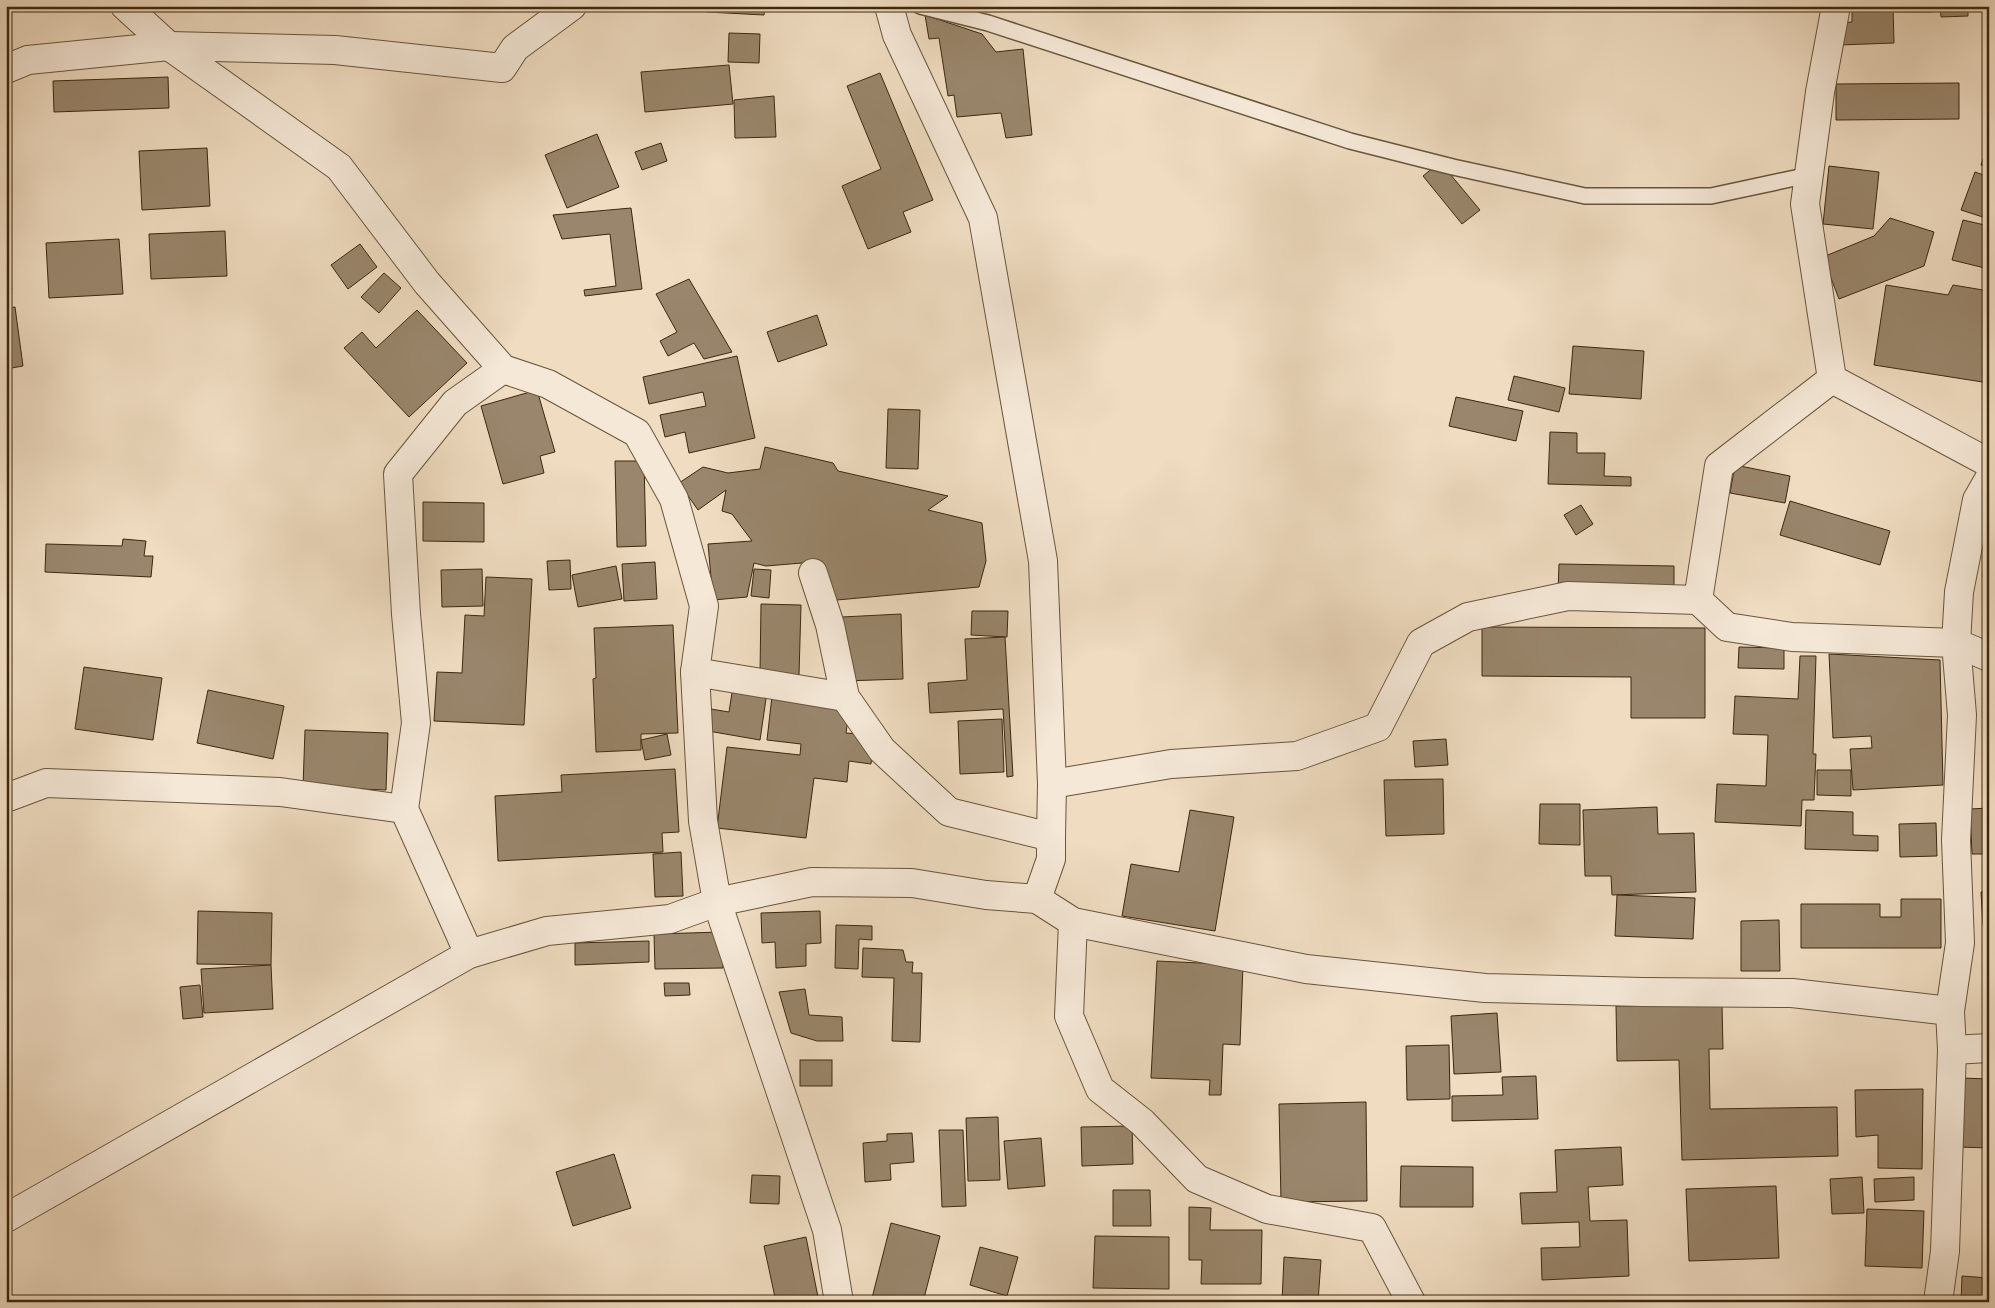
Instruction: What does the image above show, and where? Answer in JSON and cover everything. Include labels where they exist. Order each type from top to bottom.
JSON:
[{"type":"street","points":[[126,6],[169,46],[339,167],[427,283],[503,369],[548,384],[637,433],[674,498],[704,606],[695,672],[703,821],[717,902],[827,1230],[838,1302]]},
{"type":"street","points":[[6,69],[28,60],[169,46],[336,50],[502,68],[515,48],[572,6]]},
{"type":"street","points":[[888,6],[897,35],[983,218],[1044,561],[1052,784],[1052,837],[1051,859],[1037,899]]},
{"type":"street","points":[[1832,379],[1806,204],[1820,92],[1836,6]]},
{"type":"street","points":[[469,954],[404,808],[416,722],[406,614],[398,474],[455,403],[503,369]]},
{"type":"street","points":[[1698,600],[1719,466],[1832,379]]},
{"type":"street","points":[[1832,379],[1989,462]]},
{"type":"street","points":[[1938,1302],[1945,1251],[1952,1050],[1950,1011],[1960,943],[1956,840],[1962,715],[1956,643],[1960,592],[1978,500],[1989,479]]},
{"type":"street","points":[[813,573],[830,626],[845,697],[882,750],[949,812],[1052,837]]},
{"type":"street","points":[[1052,784],[1171,764],[1298,756],[1378,727],[1421,643],[1468,617],[1568,596],[1698,600],[1727,627],[1792,637],[1956,643],[1989,657]]},
{"type":"street","points":[[695,672],[845,697]]},
{"type":"street","points":[[6,798],[46,783],[280,792],[404,808]]},
{"type":"street","points":[[6,1218],[469,954],[547,931],[670,918],[717,902],[812,882],[912,883],[986,894],[1037,899],[1073,922],[1306,969],[1475,987],[1642,992],[1792,993],[1950,1011]]},
{"type":"street","points":[[1073,922],[1069,1016],[1100,1089],[1142,1122],[1196,1179],[1267,1209],[1372,1228],[1411,1302]]},
{"type":"street","points":[[1952,1050],[1989,1048]]},
{"type":"lane","points":[[920,6],[988,23],[1350,140],[1453,168],[1585,196],[1711,196],[1809,175]]},
{"type":"building","points":[[707,6],[765,6],[764,15],[707,12]]},
{"type":"building","points":[[1852,6],[1893,6],[1894,43],[1839,45],[1839,23],[1852,22]]},
{"type":"building","points":[[1896,6],[1932,6],[1932,12],[1896,12]]},
{"type":"building","points":[[1940,6],[1968,6],[1968,16],[1941,17]]},
{"type":"building","points":[[925,15],[982,34],[996,52],[1023,49],[1032,135],[1006,138],[1001,113],[957,117],[954,95],[948,96],[939,38],[929,39]]},
{"type":"building","points":[[729,33],[760,34],[759,63],[728,62]]},
{"type":"building","points":[[729,65],[733,104],[645,112],[641,72]]},
{"type":"building","points":[[880,73],[933,200],[903,212],[911,232],[868,249],[842,186],[881,169],[847,86]]},
{"type":"building","points":[[168,77],[169,108],[54,112],[53,81]]},
{"type":"building","points":[[1959,83],[1959,119],[1836,120],[1836,84]]},
{"type":"building","points":[[774,96],[776,137],[735,138],[734,100]]},
{"type":"building","points":[[597,134],[619,187],[567,208],[545,155]]},
{"type":"building","points":[[1989,142],[1989,167],[1981,165]]},
{"type":"building","points":[[661,143],[667,161],[642,170],[635,152]]},
{"type":"building","points":[[207,148],[210,206],[142,210],[139,151]]},
{"type":"building","points":[[1440,162],[1480,210],[1462,224],[1423,176]]},
{"type":"building","points":[[1829,166],[1879,172],[1873,229],[1823,224]]},
{"type":"building","points":[[1975,172],[1989,177],[1989,219],[1961,210]]},
{"type":"building","points":[[631,208],[642,289],[585,296],[584,290],[616,286],[610,234],[562,239],[553,215]]},
{"type":"building","points":[[1890,218],[1934,232],[1924,266],[1839,299],[1823,257],[1874,236]]},
{"type":"building","points":[[1963,220],[1989,226],[1989,269],[1952,260]]},
{"type":"building","points":[[225,231],[227,276],[151,279],[149,234]]},
{"type":"building","points":[[119,239],[123,294],[49,298],[46,243]]},
{"type":"building","points":[[360,244],[377,267],[348,289],[331,265]]},
{"type":"building","points":[[9,273],[12,289],[6,290],[6,274]]},
{"type":"building","points":[[384,273],[401,288],[379,313],[361,297]]},
{"type":"building","points":[[689,279],[732,352],[704,359],[694,343],[668,356],[660,341],[677,332],[656,294]]},
{"type":"building","points":[[1886,285],[1948,295],[1953,285],[1989,291],[1989,383],[1874,365]]},
{"type":"building","points":[[15,307],[23,366],[6,369],[6,308]]},
{"type":"building","points":[[417,310],[467,363],[409,417],[344,348],[362,332],[376,348]]},
{"type":"building","points":[[817,315],[827,345],[778,362],[767,332]]},
{"type":"building","points":[[1573,346],[1644,351],[1641,399],[1569,394]]},
{"type":"building","points":[[737,356],[755,438],[689,453],[685,432],[665,437],[660,415],[706,406],[703,392],[649,404],[643,377]]},
{"type":"building","points":[[1514,376],[1565,388],[1559,412],[1508,400]]},
{"type":"building","points":[[537,390],[555,452],[540,456],[544,473],[503,484],[481,406]]},
{"type":"building","points":[[1456,397],[1523,411],[1516,441],[1449,426]]},
{"type":"building","points":[[888,409],[920,410],[918,469],[886,468]]},
{"type":"building","points":[[1550,432],[1577,433],[1577,453],[1605,453],[1604,476],[1631,477],[1631,486],[1548,484]]},
{"type":"building","points":[[765,447],[833,463],[838,471],[948,496],[928,510],[982,523],[986,561],[979,587],[826,601],[814,562],[766,566],[754,563],[747,597],[713,600],[708,544],[752,541],[732,514],[722,511],[726,490],[698,510],[679,483],[703,467],[728,473],[760,469]]},
{"type":"building","points":[[615,461],[644,461],[646,546],[617,547]]},
{"type":"building","points":[[1735,465],[1790,476],[1785,503],[1730,493]]},
{"type":"building","points":[[1790,501],[1890,531],[1880,565],[1780,535]]},
{"type":"building","points":[[423,502],[484,503],[484,542],[423,541]]},
{"type":"building","points":[[1581,505],[1593,524],[1576,535],[1564,515]]},
{"type":"building","points":[[123,539],[146,541],[144,556],[153,556],[151,577],[45,572],[46,544],[122,546]]},
{"type":"building","points":[[1985,552],[1989,553],[1989,578],[1983,577]]},
{"type":"building","points":[[570,560],[571,589],[549,590],[547,561]]},
{"type":"building","points":[[655,562],[657,599],[624,601],[622,564]]},
{"type":"building","points":[[1559,564],[1674,566],[1674,594],[1558,592]]},
{"type":"building","points":[[616,566],[622,599],[578,607],[572,575]]},
{"type":"building","points":[[482,569],[483,606],[442,607],[441,570]]},
{"type":"building","points":[[754,569],[771,570],[769,598],[751,596]]},
{"type":"building","points":[[486,577],[532,579],[524,725],[434,721],[437,672],[462,673],[465,615],[484,616]]},
{"type":"building","points":[[761,604],[801,605],[799,675],[760,673]]},
{"type":"building","points":[[972,611],[1008,611],[1007,637],[971,635]]},
{"type":"building","points":[[901,614],[903,679],[844,681],[842,617]]},
{"type":"building","points":[[673,625],[678,733],[641,734],[641,750],[596,752],[593,679],[596,678],[594,628]]},
{"type":"building","points":[[1482,627],[1705,628],[1705,718],[1631,718],[1631,677],[1482,676]]},
{"type":"building","points":[[1005,637],[1013,776],[1007,777],[1003,709],[930,713],[928,683],[967,680],[965,639]]},
{"type":"building","points":[[1739,647],[1784,648],[1784,669],[1738,668]]},
{"type":"building","points":[[1829,654],[1940,660],[1943,785],[1853,790],[1850,749],[1872,748],[1871,736],[1833,738]]},
{"type":"building","points":[[1800,656],[1816,656],[1813,754],[1816,754],[1814,800],[1802,800],[1801,826],[1715,822],[1717,784],[1766,786],[1768,735],[1733,734],[1735,696],[1798,699]]},
{"type":"building","points":[[84,667],[162,678],[153,740],[75,729]]},
{"type":"building","points":[[734,680],[768,685],[760,740],[708,731],[711,709],[729,712]]},
{"type":"building","points":[[208,690],[284,706],[273,759],[197,743]]},
{"type":"building","points":[[772,696],[850,704],[846,733],[874,735],[871,764],[849,761],[847,782],[814,778],[806,838],[717,828],[727,747],[800,755],[801,744],[767,740]]},
{"type":"building","points":[[1002,719],[1004,772],[960,774],[958,721]]},
{"type":"building","points":[[305,730],[388,733],[386,790],[303,787]]},
{"type":"building","points":[[667,734],[671,755],[645,760],[641,740]]},
{"type":"building","points":[[1446,739],[1448,765],[1415,767],[1413,741]]},
{"type":"building","points":[[675,769],[679,832],[662,833],[663,852],[498,861],[495,796],[562,792],[561,775]]},
{"type":"building","points":[[1817,770],[1851,770],[1851,796],[1817,795]]},
{"type":"building","points":[[1443,779],[1444,834],[1386,836],[1384,780]]},
{"type":"building","points":[[1540,804],[1580,804],[1580,845],[1539,844]]},
{"type":"building","points":[[1657,807],[1658,834],[1694,833],[1696,892],[1612,895],[1611,876],[1585,876],[1583,810]]},
{"type":"building","points":[[1989,808],[1989,854],[1972,854],[1970,809]]},
{"type":"building","points":[[1190,810],[1234,817],[1215,931],[1122,916],[1131,864],[1179,872]]},
{"type":"building","points":[[1806,810],[1853,812],[1853,835],[1878,836],[1878,851],[1805,849]]},
{"type":"building","points":[[1936,823],[1937,856],[1900,857],[1899,824]]},
{"type":"building","points":[[681,852],[683,896],[655,897],[653,854]]},
{"type":"building","points":[[1981,892],[1989,892],[1989,926],[1983,926]]},
{"type":"building","points":[[1617,895],[1695,898],[1693,939],[1615,936]]},
{"type":"building","points":[[1901,899],[1941,899],[1941,948],[1801,948],[1801,904],[1880,904],[1880,917],[1901,917]]},
{"type":"building","points":[[198,911],[272,913],[271,965],[197,964]]},
{"type":"building","points":[[820,911],[821,943],[806,944],[806,966],[776,968],[775,942],[762,943],[761,913]]},
{"type":"building","points":[[1779,920],[1780,971],[1741,971],[1741,921]]},
{"type":"building","points":[[836,925],[872,926],[872,940],[859,939],[858,969],[835,968]]},
{"type":"building","points":[[722,932],[723,968],[655,969],[654,934]]},
{"type":"building","points":[[649,941],[649,962],[575,965],[575,943]]},
{"type":"building","points":[[863,948],[903,950],[906,962],[913,962],[912,973],[922,973],[920,1042],[892,1041],[894,978],[862,977]]},
{"type":"building","points":[[1157,961],[1243,965],[1240,1045],[1223,1044],[1221,1095],[1209,1095],[1210,1080],[1151,1078]]},
{"type":"building","points":[[271,965],[273,1009],[204,1013],[201,969]]},
{"type":"building","points":[[664,983],[689,983],[690,995],[665,996]]},
{"type":"building","points":[[200,985],[203,1017],[183,1019],[180,987]]},
{"type":"building","points":[[805,989],[809,1015],[842,1017],[843,1041],[817,1041],[791,1033],[779,992]]},
{"type":"building","points":[[1722,1004],[1723,1049],[1709,1049],[1710,1109],[1837,1107],[1838,1156],[1682,1160],[1679,1060],[1617,1061],[1616,1006]]},
{"type":"building","points":[[1497,1013],[1501,1072],[1454,1074],[1451,1016]]},
{"type":"building","points":[[1449,1045],[1450,1099],[1407,1100],[1406,1046]]},
{"type":"building","points":[[800,1060],[832,1060],[832,1086],[800,1086]]},
{"type":"building","points":[[1536,1076],[1538,1119],[1452,1121],[1452,1096],[1503,1095],[1502,1077]]},
{"type":"building","points":[[1962,1078],[1989,1079],[1989,1148],[1959,1147]]},
{"type":"building","points":[[1923,1089],[1922,1169],[1878,1168],[1878,1135],[1856,1137],[1855,1090]]},
{"type":"building","points":[[1366,1102],[1367,1201],[1281,1202],[1279,1104]]},
{"type":"building","points":[[998,1117],[1000,1180],[968,1181],[966,1118]]},
{"type":"building","points":[[1132,1126],[1133,1164],[1082,1166],[1081,1127]]},
{"type":"building","points":[[939,1130],[963,1130],[966,1206],[942,1207]]},
{"type":"building","points":[[912,1133],[914,1162],[890,1164],[891,1180],[865,1182],[863,1143],[887,1141],[887,1134]]},
{"type":"building","points":[[1041,1138],[1045,1186],[1008,1189],[1004,1141]]},
{"type":"building","points":[[1621,1147],[1623,1185],[1588,1187],[1590,1221],[1627,1220],[1629,1276],[1542,1280],[1541,1248],[1580,1247],[1579,1222],[1522,1224],[1520,1193],[1557,1192],[1555,1150]]},
{"type":"building","points":[[614,1154],[631,1208],[573,1226],[556,1172]]},
{"type":"building","points":[[1401,1166],[1473,1167],[1473,1207],[1400,1207]]},
{"type":"building","points":[[752,1175],[780,1176],[779,1204],[750,1203]]},
{"type":"building","points":[[1862,1177],[1864,1213],[1832,1214],[1830,1179]]},
{"type":"building","points":[[1914,1177],[1914,1200],[1875,1202],[1874,1179]]},
{"type":"building","points":[[1776,1186],[1779,1258],[1689,1261],[1686,1189]]},
{"type":"building","points":[[1113,1190],[1150,1190],[1151,1226],[1113,1226]]},
{"type":"building","points":[[1189,1207],[1211,1208],[1210,1230],[1262,1230],[1261,1284],[1201,1284],[1202,1260],[1189,1260]]},
{"type":"building","points":[[1867,1209],[1924,1211],[1922,1268],[1865,1266]]},
{"type":"building","points":[[891,1223],[940,1236],[923,1302],[871,1302]]},
{"type":"building","points":[[1095,1236],[1169,1237],[1169,1289],[1093,1288]]},
{"type":"building","points":[[806,1237],[819,1302],[776,1302],[764,1246]]},
{"type":"building","points":[[980,1247],[1018,1257],[1007,1296],[970,1285]]},
{"type":"building","points":[[1284,1257],[1321,1260],[1318,1302],[1282,1302]]},
{"type":"building","points":[[1962,1276],[1989,1278],[1989,1302],[1961,1302]]},
{"type":"building","points":[[1035,1299],[1085,1299],[1085,1302],[1035,1302]]}]
